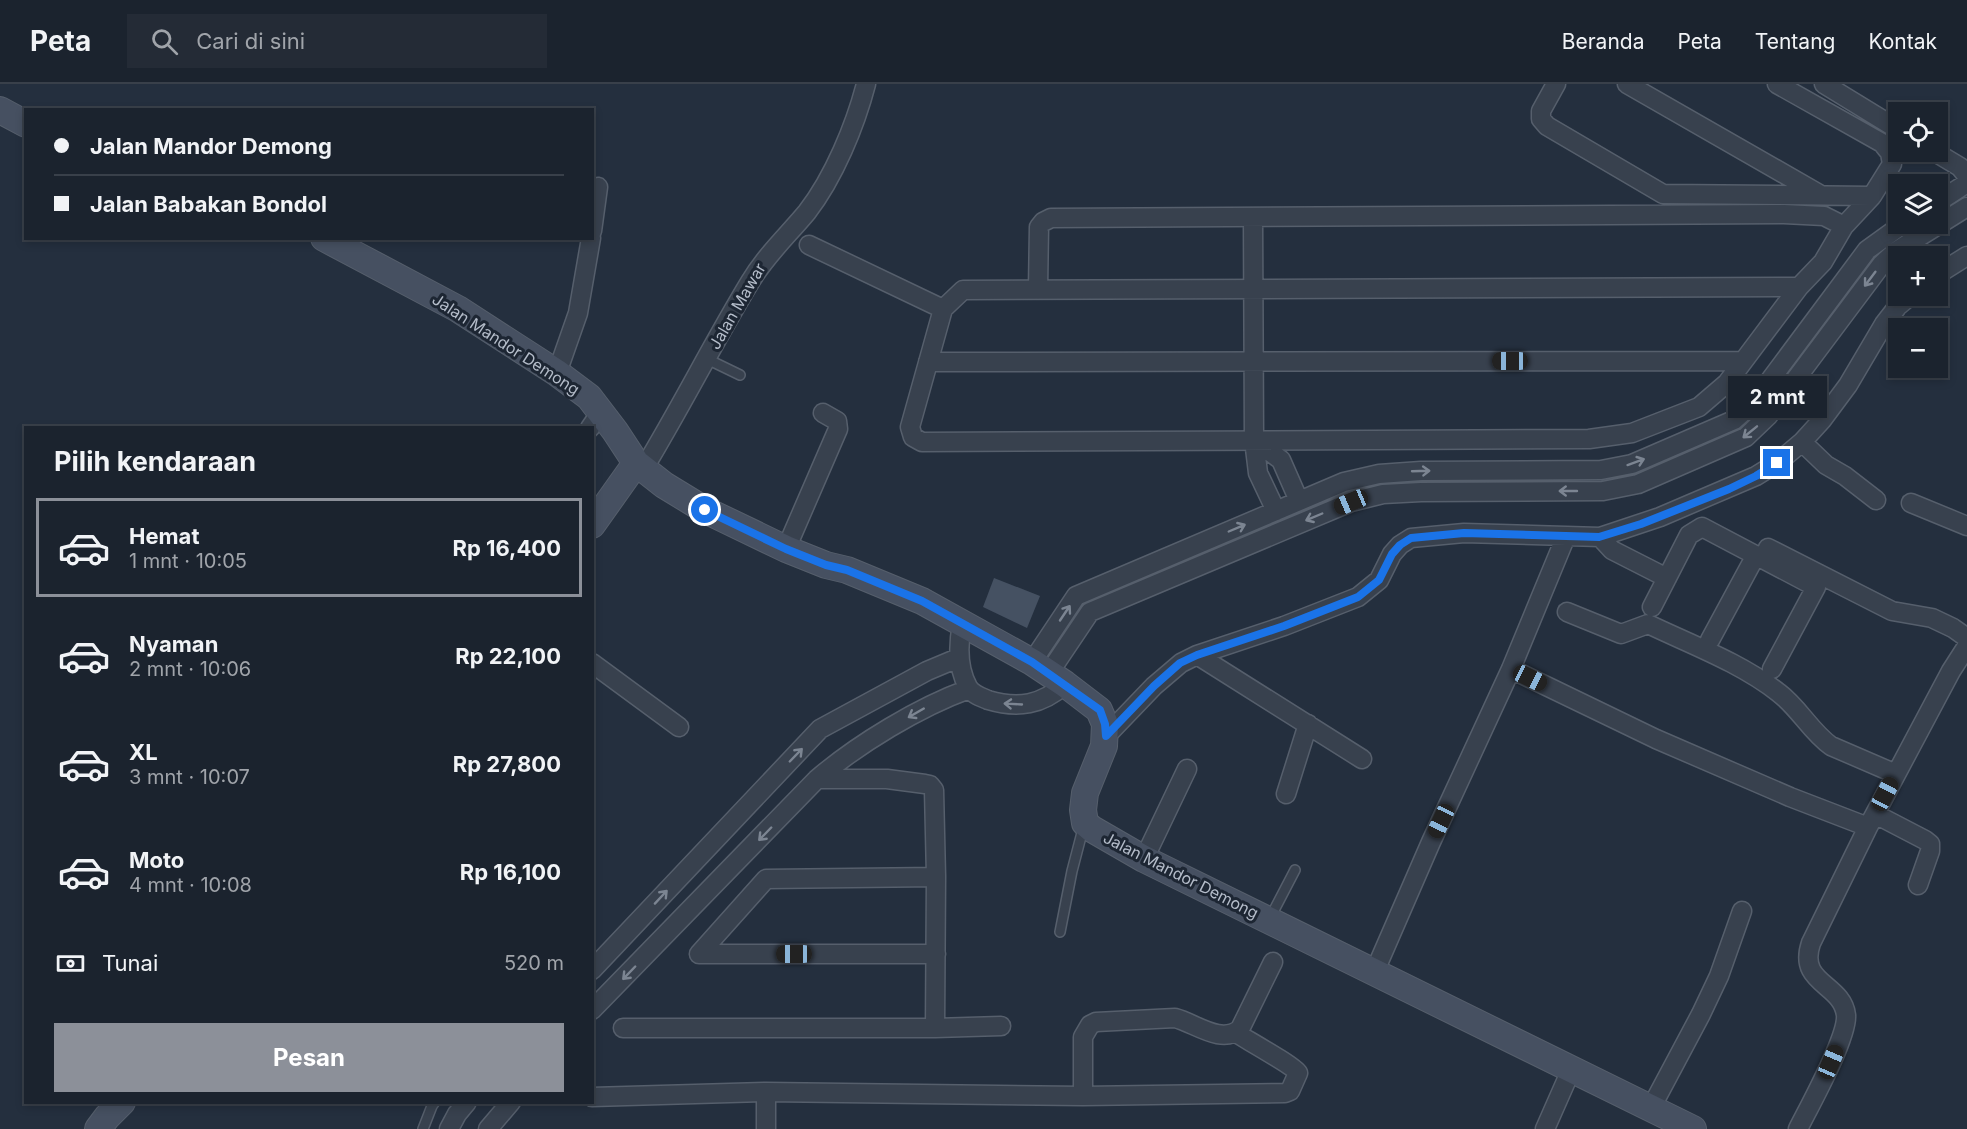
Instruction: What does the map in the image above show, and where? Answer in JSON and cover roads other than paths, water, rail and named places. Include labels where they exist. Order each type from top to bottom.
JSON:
[{"type":"main road","points":[[0,110],[24,123]]},
{"type":"main road","name":"Jalan Mandor Demong","points":[[328,240],[458,309],[557,373],[589,397],[596,420],[640,465],[664,484],[705,510],[786,549],[826,565],[847,570],[922,601],[1049,673],[1100,710],[1106,736],[1101,756],[1085,793],[1085,823],[1092,829],[1144,859],[1693,1129]]},
{"type":"main road","name":"Jalan Mawar","points":[[594,522],[640,465]]},
{"type":"main road","points":[[98,1129],[120,1104]]},
{"type":"street","name":"Jalan Mawar","points":[[640,465],[707,359],[762,263],[808,211],[830,176],[861,105],[867,84]]},
{"type":"street","points":[[1556,84],[1541,111],[1541,119],[1547,126],[1663,194],[1872,196]]},
{"type":"street","points":[[1627,84],[1822,196]]},
{"type":"street","points":[[1777,84],[1881,142],[1890,153],[1892,164],[1872,196],[1844,226],[1823,262],[1799,287],[1727,383],[1698,407],[1632,433],[1589,439],[921,441],[913,437],[910,427],[943,309],[963,290],[1799,287]]},
{"type":"street","points":[[1824,84],[1888,123]]},
{"type":"street","points":[[1948,160],[1960,167],[1967,176]]},
{"type":"street","points":[[1948,195],[1967,183]]},
{"type":"street","points":[[594,216],[598,187]]},
{"type":"street","points":[[1663,194],[1663,214]]},
{"type":"street","points":[[1049,673],[1090,612],[1351,502],[1383,494],[1412,492],[1603,491],[1638,484],[1746,437],[1768,416],[1882,264],[1895,252],[1967,207]]},
{"type":"street","points":[[1038,289],[1039,227],[1051,218],[1804,214],[1824,216],[1844,226]]},
{"type":"street","points":[[1253,217],[1254,440],[1258,473],[1276,511]]},
{"type":"street","points":[[962,624],[958,658],[969,689],[980,697],[998,703],[1020,705],[1037,702],[1053,695],[1049,673],[1076,596],[1344,482],[1379,474],[1421,471],[1601,470],[1632,464],[1734,420],[1753,403],[1867,250],[1889,234]]},
{"type":"street","points":[[557,373],[578,314],[591,240]]},
{"type":"street","points":[[809,245],[943,309]]},
{"type":"street","points":[[1948,268],[1967,256]]},
{"type":"street","points":[[1106,736],[1159,681],[1180,663],[1358,597],[1379,580],[1392,554],[1411,538],[1464,533],[1599,537],[1641,524],[1756,476],[1777,463],[1802,442],[1848,385],[1884,324],[1898,306]]},
{"type":"street","points":[[928,362],[1743,361]]},
{"type":"street","points":[[1761,392],[1777,404]]},
{"type":"street","points":[[786,549],[838,429],[837,421],[823,413]]},
{"type":"street","points":[[1254,440],[1281,460],[1299,501]]},
{"type":"street","points":[[1802,442],[1826,465],[1845,476],[1876,500]]},
{"type":"street","points":[[1524,471],[1524,491]]},
{"type":"street","points":[[1911,503],[1967,526]]},
{"type":"street","points":[[1687,506],[1892,611],[1932,618],[1967,638]]},
{"type":"street","points":[[1652,607],[1689,535],[1702,527],[1816,587],[1772,669]]},
{"type":"street","points":[[1374,973],[1431,842],[1511,669],[1566,536]]},
{"type":"street","points":[[1599,537],[1612,550],[1667,578]]},
{"type":"street","points":[[1710,640],[1756,555]]},
{"type":"street","points":[[1567,612],[1621,634],[1648,624],[1745,671],[1781,694],[1831,746],[1896,774]]},
{"type":"street","points":[[1798,1129],[1824,1079],[1845,1028],[1846,1019],[1839,998],[1813,975],[1807,955],[1811,943],[1871,821],[1967,645]]},
{"type":"street","points":[[1197,655],[1362,759]]},
{"type":"street","points":[[594,968],[820,729],[927,671],[958,658]]},
{"type":"street","points":[[594,664],[679,727]]},
{"type":"street","points":[[1511,669],[1656,739],[1790,797],[1925,840],[1930,844],[1930,851],[1918,885]]},
{"type":"street","points":[[927,671],[941,699]]},
{"type":"street","points":[[594,1008],[817,779],[843,756],[941,699],[969,689]]},
{"type":"street","points":[[1286,795],[1308,724]]},
{"type":"street","points":[[1144,859],[1187,769]]},
{"type":"street","points":[[817,779],[887,779],[930,785],[934,790],[935,1028]]},
{"type":"street","points":[[936,877],[766,879],[699,954],[936,954]]},
{"type":"street","points":[[1651,1108],[1719,976],[1742,911]]},
{"type":"street","points":[[1083,1096],[1083,1036],[1090,1025],[1096,1022],[1175,1018],[1224,1036],[1236,1033],[1273,962]]},
{"type":"street","points":[[623,1028],[1001,1026]]},
{"type":"street","points":[[594,1097],[766,1092],[1083,1096],[1285,1093],[1290,1091],[1298,1073],[1295,1068],[1236,1033]]},
{"type":"street","points":[[1545,1129],[1571,1070]]},
{"type":"street","points":[[766,1092],[766,1129]]},
{"type":"street","points":[[449,1129],[457,1113],[465,1104]]},
{"type":"street","points":[[488,1129],[509,1104]]},
{"type":"lane","points":[[707,359],[740,375]]},
{"type":"lane","points":[[1060,932],[1085,823]]},
{"type":"lane","points":[[1269,920],[1295,870]]},
{"type":"lane","points":[[423,1129],[434,1104]]}]
